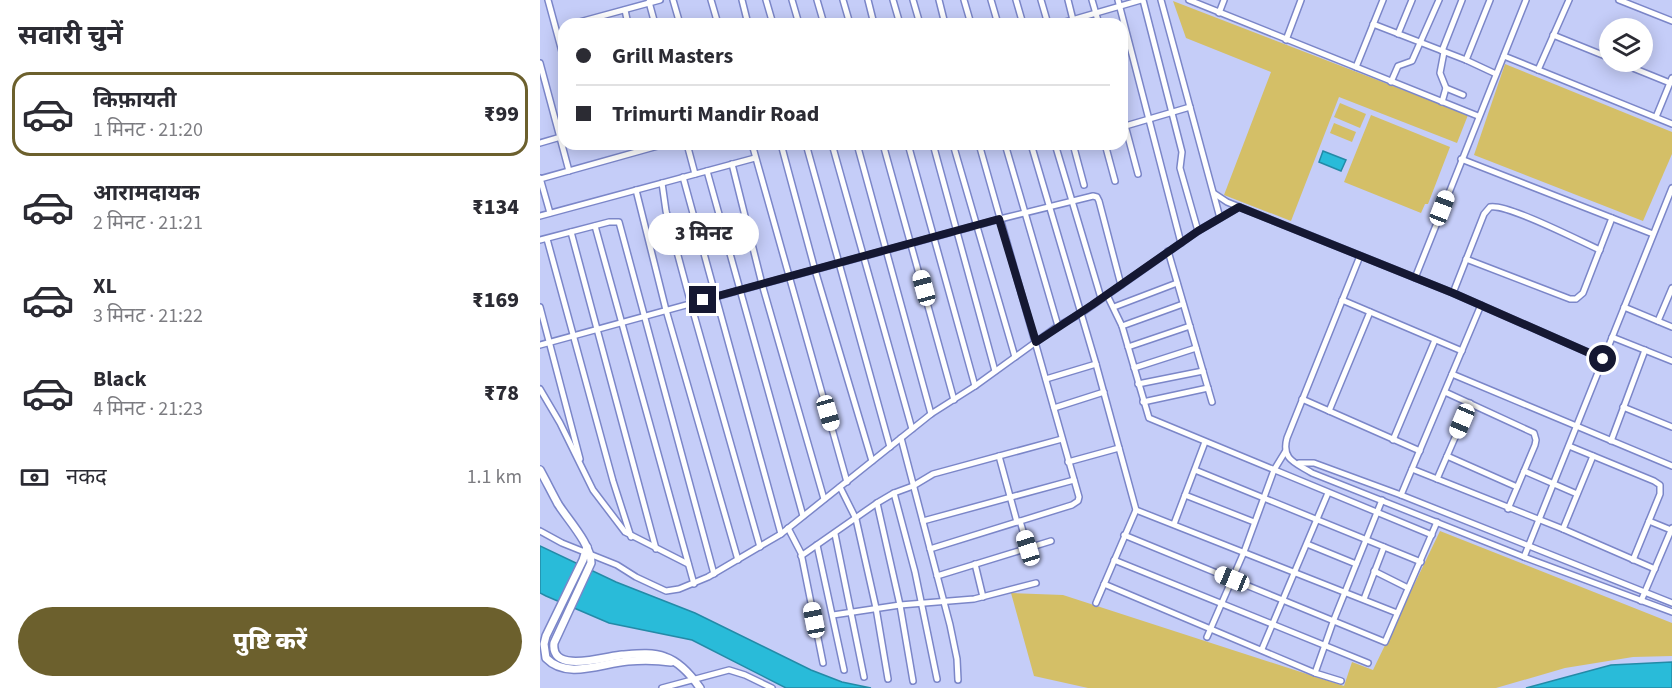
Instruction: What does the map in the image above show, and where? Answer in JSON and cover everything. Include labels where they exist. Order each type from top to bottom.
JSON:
[{"type":"street","points":[[540,2],[548,0],[558,36]]},
{"type":"street","points":[[603,18],[649,1],[660,0]]},
{"type":"street","points":[[673,0],[678,18]]},
{"type":"street","points":[[711,0],[716,18]]},
{"type":"street","points":[[742,0],[746,18]]},
{"type":"street","points":[[766,0],[771,18]]},
{"type":"street","points":[[792,0],[797,18]]},
{"type":"street","points":[[817,0],[822,18]]},
{"type":"street","points":[[843,0],[848,18]]},
{"type":"street","points":[[868,0],[872,18]]},
{"type":"street","points":[[893,0],[898,18]]},
{"type":"street","points":[[913,0],[918,18]]},
{"type":"street","points":[[939,0],[944,18]]},
{"type":"street","points":[[964,0],[969,18]]},
{"type":"street","points":[[991,0],[996,18]]},
{"type":"street","points":[[1016,0],[1021,18]]},
{"type":"street","points":[[1041,0],[1046,18]]},
{"type":"street","points":[[1068,0],[1073,18]]},
{"type":"street","points":[[1092,0],[1097,18]]},
{"type":"street","points":[[1084,18],[1118,3],[1142,0],[1182,152],[1180,168],[1198,231]]},
{"type":"street","points":[[1161,0],[1220,218]]},
{"type":"street","points":[[1189,0],[1478,116]]},
{"type":"street","points":[[1219,13],[1224,0]]},
{"type":"street","points":[[1286,39],[1301,0]]},
{"type":"street","points":[[1356,68],[1383,0]]},
{"type":"street","points":[[1398,34],[1412,0]]},
{"type":"street","points":[[1391,82],[1398,66],[1412,61],[1422,43],[1439,0]]},
{"type":"street","points":[[1442,102],[1446,88],[1440,73],[1443,52],[1462,0]]},
{"type":"street","points":[[1466,60],[1490,0]]},
{"type":"street","points":[[1415,278],[1526,0]]},
{"type":"street","points":[[1538,70],[1569,0]]},
{"type":"street","points":[[1619,0],[1672,21]]},
{"type":"street","points":[[649,1],[653,18]]},
{"type":"street","points":[[1118,3],[1122,18]]},
{"type":"street","points":[[625,10],[627,18]]},
{"type":"street","points":[[1373,24],[1496,74]]},
{"type":"street","points":[[1553,34],[1599,53]]},
{"type":"street","points":[[1128,40],[1181,243]]},
{"type":"street","points":[[1504,57],[1672,124]]},
{"type":"street","points":[[540,63],[558,123]]},
{"type":"street","points":[[1646,72],[1671,81],[1656,117]]},
{"type":"street","points":[[1446,88],[1463,95]]},
{"type":"street","points":[[1128,126],[1190,107]]},
{"type":"street","points":[[540,143],[558,137]]},
{"type":"street","points":[[1128,140],[1138,174]]},
{"type":"street","points":[[565,150],[569,171]]},
{"type":"street","points":[[550,213],[540,179],[644,150]]},
{"type":"street","points":[[689,150],[695,174]]},
{"type":"street","points":[[754,150],[847,482]]},
{"type":"street","points":[[783,150],[815,270],[872,461]]},
{"type":"street","points":[[808,150],[890,447]]},
{"type":"street","points":[[834,150],[912,429]]},
{"type":"street","points":[[859,150],[931,414]]},
{"type":"street","points":[[885,150],[954,400]]},
{"type":"street","points":[[910,150],[975,386]]},
{"type":"street","points":[[935,150],[995,371]]},
{"type":"street","points":[[955,150],[1015,357]]},
{"type":"street","points":[[930,549],[1076,503],[1079,497],[981,150]]},
{"type":"street","points":[[1007,150],[1058,326]]},
{"type":"street","points":[[1033,150],[1096,364],[1136,510],[1096,603]]},
{"type":"street","points":[[1057,150],[1071,200],[1104,296],[1114,307],[1122,326],[1149,418],[1432,535]]},
{"type":"street","points":[[1075,150],[1084,184]]},
{"type":"street","points":[[1107,150],[1115,181]]},
{"type":"street","points":[[540,216],[756,158]]},
{"type":"street","points":[[1461,159],[1653,234]]},
{"type":"street","points":[[732,164],[762,284],[824,499]]},
{"type":"street","points":[[707,171],[803,516]]},
{"type":"street","points":[[683,177],[781,534]]},
{"type":"street","points":[[662,183],[666,211],[760,548]]},
{"type":"street","points":[[636,190],[666,310],[738,560]]},
{"type":"street","points":[[1524,557],[1672,191]]},
{"type":"street","points":[[1215,194],[1222,200],[1453,293],[1603,359]]},
{"type":"street","points":[[540,345],[999,219],[1093,196],[1097,197],[1121,285]]},
{"type":"street","points":[[1453,293],[1486,209],[1493,206],[1526,217],[1600,250]]},
{"type":"street","points":[[540,531],[587,555],[617,565],[636,578],[666,591],[694,584],[781,534],[931,414],[975,386],[1058,326],[1080,314],[1168,251],[1239,207]]},
{"type":"street","points":[[1466,259],[1570,299],[1576,299],[1583,293],[1612,218]]},
{"type":"street","points":[[630,537],[574,335],[543,240],[616,221],[619,222],[646,316],[714,574]]},
{"type":"street","points":[[595,226],[694,584]]},
{"type":"street","points":[[571,232],[656,549]]},
{"type":"street","points":[[1168,251],[1212,402]]},
{"type":"street","points":[[1206,637],[1244,552],[1274,470],[1285,452],[1287,438],[1360,256]]},
{"type":"street","points":[[1114,307],[1177,283]]},
{"type":"street","points":[[1658,321],[1672,288]]},
{"type":"street","points":[[1342,300],[1462,351]]},
{"type":"street","points":[[1122,326],[1183,304]]},
{"type":"street","points":[[1401,495],[1481,306]]},
{"type":"street","points":[[540,307],[585,475]]},
{"type":"street","points":[[1624,307],[1672,327]]},
{"type":"street","points":[[1329,411],[1370,312]]},
{"type":"street","points":[[1128,347],[1190,326]]},
{"type":"street","points":[[1612,337],[1672,361]]},
{"type":"street","points":[[1393,440],[1435,340]]},
{"type":"street","points":[[1134,368],[1196,348]]},
{"type":"street","points":[[1611,441],[1645,350]]},
{"type":"street","points":[[1046,379],[1096,364]]},
{"type":"street","points":[[1138,384],[1203,371]]},
{"type":"street","points":[[1452,374],[1672,466]]},
{"type":"street","points":[[1143,402],[1208,388]]},
{"type":"street","points":[[540,389],[560,423],[593,490],[618,524],[630,537],[688,564]]},
{"type":"street","points":[[1054,408],[1104,392]]},
{"type":"street","points":[[1445,392],[1534,433],[1536,440],[1508,509]]},
{"type":"street","points":[[1302,399],[1420,451]]},
{"type":"street","points":[[1437,479],[1470,403]]},
{"type":"street","points":[[1623,407],[1672,427]]},
{"type":"street","points":[[902,438],[922,521],[945,601],[955,646],[958,680]]},
{"type":"street","points":[[801,556],[877,503],[942,471],[1062,439]]},
{"type":"street","points":[[1174,524],[1205,442]]},
{"type":"street","points":[[1569,446],[1660,485],[1660,494],[1633,560]]},
{"type":"street","points":[[1068,462],[1119,448]]},
{"type":"street","points":[[1285,452],[1312,473],[1524,557],[1672,612]]},
{"type":"street","points":[[999,456],[1028,548]]},
{"type":"street","points":[[1446,456],[1517,487]]},
{"type":"street","points":[[1563,529],[1593,456]]},
{"type":"street","points":[[1297,463],[1314,463],[1401,495],[1672,603]]},
{"type":"street","points":[[1412,469],[1563,529],[1655,569]]},
{"type":"street","points":[[540,470],[587,555],[566,618],[553,648],[554,651],[567,661],[583,662],[610,656],[642,654],[667,657],[694,679],[700,688]]},
{"type":"street","points":[[1195,470],[1421,561]]},
{"type":"street","points":[[1524,471],[1577,494]]},
{"type":"street","points":[[922,521],[1074,480]]},
{"type":"street","points":[[840,487],[856,519],[876,608],[888,680]]},
{"type":"street","points":[[894,493],[922,603],[937,679]]},
{"type":"street","points":[[1262,649],[1329,493]]},
{"type":"street","points":[[1185,495],[1254,522]]},
{"type":"street","points":[[1315,673],[1382,500]]},
{"type":"street","points":[[877,503],[900,605],[913,681]]},
{"type":"street","points":[[1136,510],[1397,613]]},
{"type":"street","points":[[1641,601],[1672,529],[1649,521]]},
{"type":"street","points":[[1124,535],[1385,642],[1437,522]]},
{"type":"street","points":[[788,528],[801,556],[823,663]]},
{"type":"street","points":[[835,534],[864,676]]},
{"type":"street","points":[[937,576],[1051,541]]},
{"type":"street","points":[[1306,544],[1356,564]]},
{"type":"street","points":[[818,545],[844,670]]},
{"type":"street","points":[[1364,599],[1384,547]]},
{"type":"street","points":[[587,555],[559,611],[545,633],[546,658],[562,668],[588,668],[626,661],[676,663]]},
{"type":"street","points":[[1114,560],[1368,663]]},
{"type":"street","points":[[975,564],[983,597]]},
{"type":"street","points":[[1374,571],[1408,588]]},
{"type":"street","points":[[833,615],[900,605],[983,597],[1036,584]]},
{"type":"street","points":[[1104,584],[1315,673],[1341,681]]},
{"type":"street","points":[[540,626],[545,633],[558,636]]},
{"type":"street","points":[[662,688],[729,670],[772,688]]},
{"type":"shaded area","points":[[1173,1],[1468,115],[1457,143],[1339,97],[1291,221],[1224,195],[1271,72],[1186,38]]},
{"type":"shaded area","points":[[1505,64],[1672,132],[1672,154],[1643,221],[1474,155]]},
{"type":"shaded area","points":[[1340,103],[1366,114],[1360,128],[1334,117]]},
{"type":"shaded area","points":[[1371,115],[1450,147],[1428,204],[1425,204],[1421,213],[1344,182]]},
{"type":"shaded area","points":[[1334,123],[1356,132],[1352,142],[1330,133]]},
{"type":"shaded area","points":[[1440,531],[1672,623],[1672,656],[1633,657],[1565,668],[1496,688],[1088,688],[1034,676],[1011,593],[1063,595],[1344,686],[1352,662],[1373,670]]},
{"type":"water","points":[[1323,151],[1346,160],[1341,171],[1319,162]]},
{"type":"water","points":[[540,546],[616,582],[695,613],[811,670],[842,682],[871,688],[786,688],[692,640],[609,623],[546,596],[540,593]]},
{"type":"water","points":[[1672,662],[1672,688],[1526,688],[1611,665]]},
{"type":"route","points":[[703,300],[999,219],[1036,342],[1198,231],[1239,207],[1453,293],[1603,359]]}]
